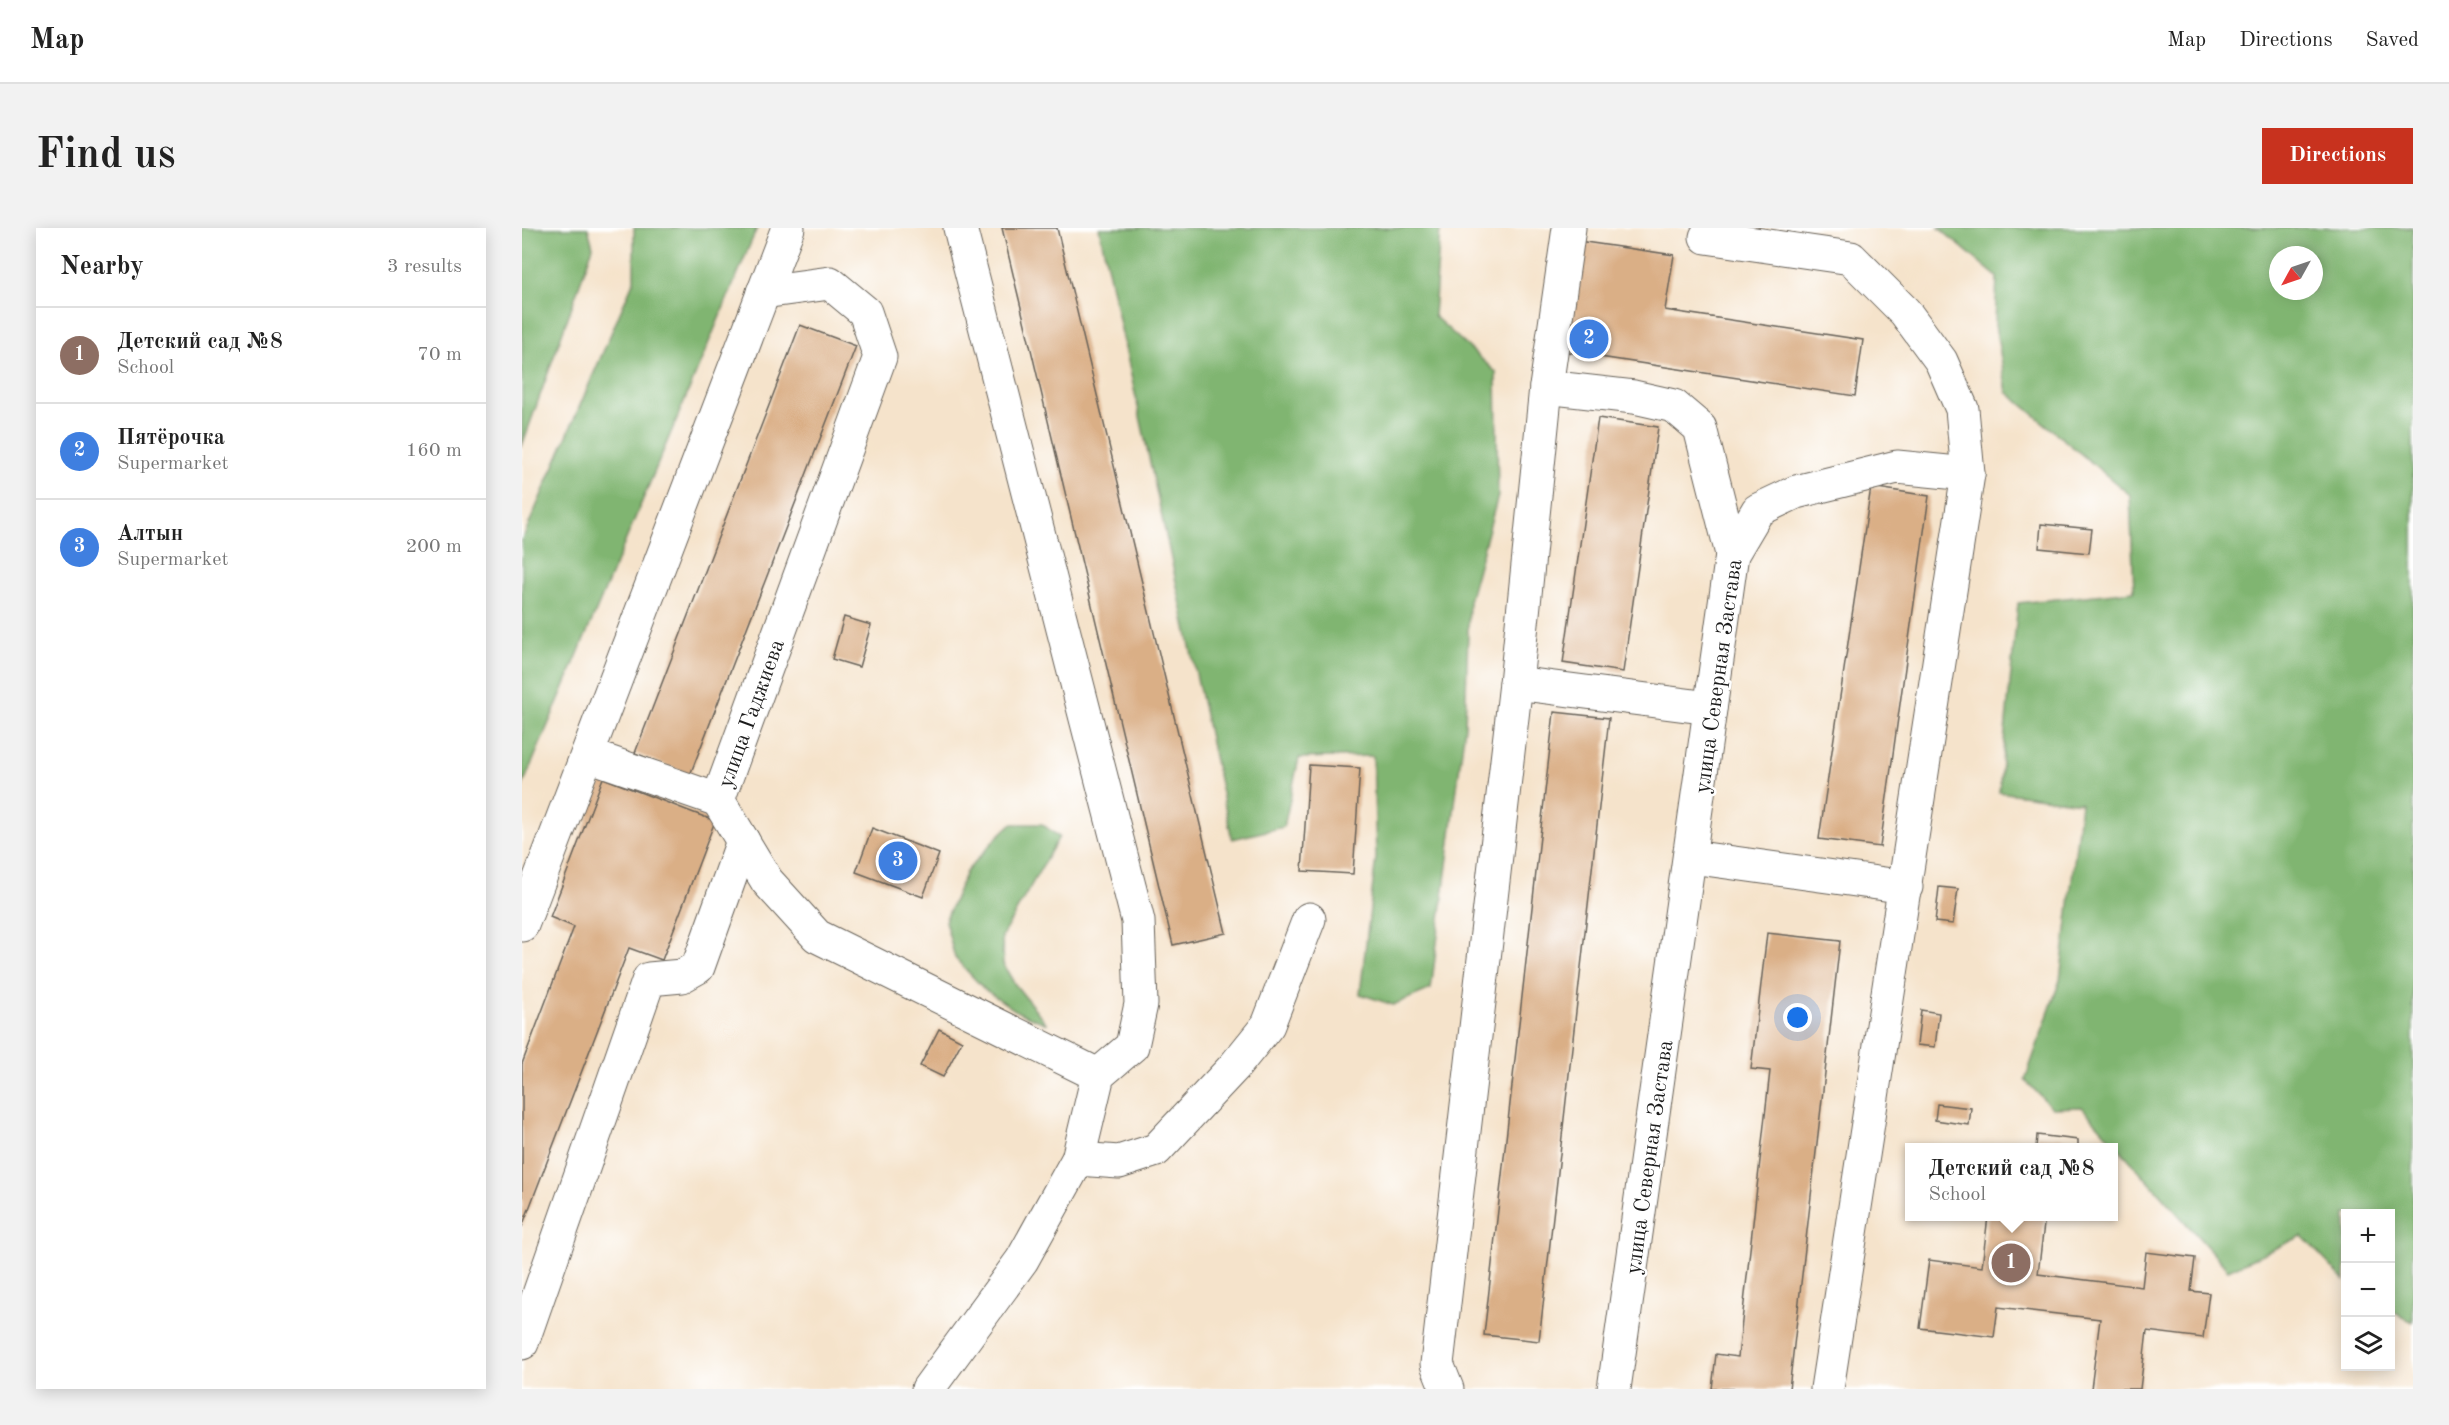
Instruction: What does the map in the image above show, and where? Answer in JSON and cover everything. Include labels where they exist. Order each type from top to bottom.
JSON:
[{"type":"street","points":[[522,925],[788,228]]},
{"type":"street","points":[[928,1389],[1022,1260],[1078,1159],[1098,1075],[1132,1046],[1141,1004],[1138,921],[960,228]]},
{"type":"street","points":[[1447,1389],[1437,1364],[1516,683],[1546,387],[1569,228]]},
{"type":"street","points":[[1706,237],[1851,258],[1905,312],[1941,361],[1962,410],[1968,474],[1827,1389]]},
{"type":"street","name":"улица Гаджиева","points":[[763,292],[830,283],[865,312],[880,357],[718,800],[767,881],[817,936],[1098,1075]]},
{"type":"street","points":[[1546,387],[1634,397],[1674,406],[1700,428],[1732,554]]},
{"type":"street","name":"улица Северная Застава","points":[[1614,1389],[1691,857],[1732,554],[1758,510],[1796,492],[1897,467],[1968,474]]},
{"type":"street","points":[[1516,683],[1710,708]]},
{"type":"street","points":[[588,755],[718,800]]},
{"type":"street","points":[[522,1343],[649,979],[682,976],[698,967],[743,841]]},
{"type":"street","points":[[1691,857],[1906,887]]},
{"type":"street","points":[[1078,1159],[1119,1162],[1156,1150],[1234,1067],[1268,1025],[1310,919]]},
{"type":"green space","points":[[522,228],[588,228],[593,247],[522,446]]},
{"type":"green space","points":[[634,228],[757,228],[522,787],[522,540],[634,280]]},
{"type":"green space","points":[[1099,228],[1440,228],[1434,316],[1496,372],[1498,496],[1469,601],[1465,726],[1431,989],[1393,1005],[1360,994],[1376,857],[1373,756],[1299,758],[1284,827],[1232,839]]},
{"type":"green space","points":[[1939,228],[2413,228],[2413,1322],[2395,1313],[2395,1209],[2341,1209],[2341,1277],[2302,1236],[2228,1270],[2118,1147],[2118,1143],[2114,1143],[2082,1107],[2052,1108],[2025,1080],[2060,980],[2081,803],[1999,792],[2018,603],[2134,591],[2130,495],[2007,392],[1995,325],[1997,277]]},
{"type":"green space","points":[[1011,824],[1042,824],[1059,837],[1002,936],[1003,964],[1014,983],[1047,1024],[1018,1012],[984,989],[955,958],[945,921],[966,872]]},
{"type":"building","points":[[1002,228],[1057,228],[1226,933],[1173,945]]},
{"type":"building","points":[[1578,241],[1674,255],[1665,310],[1863,340],[1855,396],[1561,351]]},
{"type":"building","points":[[800,325],[856,346],[690,775],[635,753]]},
{"type":"building","points":[[1598,418],[1658,427],[1623,672],[1563,663]]},
{"type":"building","points":[[1871,487],[1929,496],[1880,847],[1819,839]]},
{"type":"building","points":[[2041,524],[2092,529],[2089,553],[2039,548]]},
{"type":"building","points":[[844,617],[871,625],[859,667],[832,659]]},
{"type":"building","points":[[1554,712],[1609,718],[1539,1341],[1484,1335]]},
{"type":"building","points":[[1309,765],[1360,768],[1353,874],[1302,871]]},
{"type":"building","points":[[603,778],[715,821],[662,960],[629,948],[522,1227],[522,1064],[574,927],[550,917]]},
{"type":"building","points":[[872,828],[939,854],[923,897],[856,872]]},
{"type":"building","points":[[1939,887],[1958,889],[1953,924],[1935,922]]},
{"type":"building","points":[[1767,933],[1840,941],[1789,1389],[1712,1389],[1716,1354],[1738,1357],[1770,1071],[1751,1069]]},
{"type":"building","points":[[1921,1010],[1939,1013],[1935,1047],[1917,1045]]},
{"type":"building","points":[[939,1029],[962,1041],[943,1077],[920,1066]]},
{"type":"building","points":[[1937,1104],[1971,1108],[1969,1125],[1935,1120]]},
{"type":"building","points":[[2037,1135],[2078,1140],[2078,1143],[2036,1143]]},
{"type":"building","points":[[1987,1221],[2044,1221],[2038,1274],[2142,1287],[2146,1252],[2195,1258],[2191,1291],[2209,1293],[2203,1338],[2147,1331],[2140,1389],[2091,1389],[2100,1319],[1998,1307],[1994,1337],[1920,1328],[1929,1260],[1982,1267]]},
{"type":"place","name":"Пятёрочка","points":[[1589,339]]},
{"type":"place","name":"Алтын","points":[[898,861]]},
{"type":"place","name":"Детский сад №8","points":[[2011,1263]]}]
